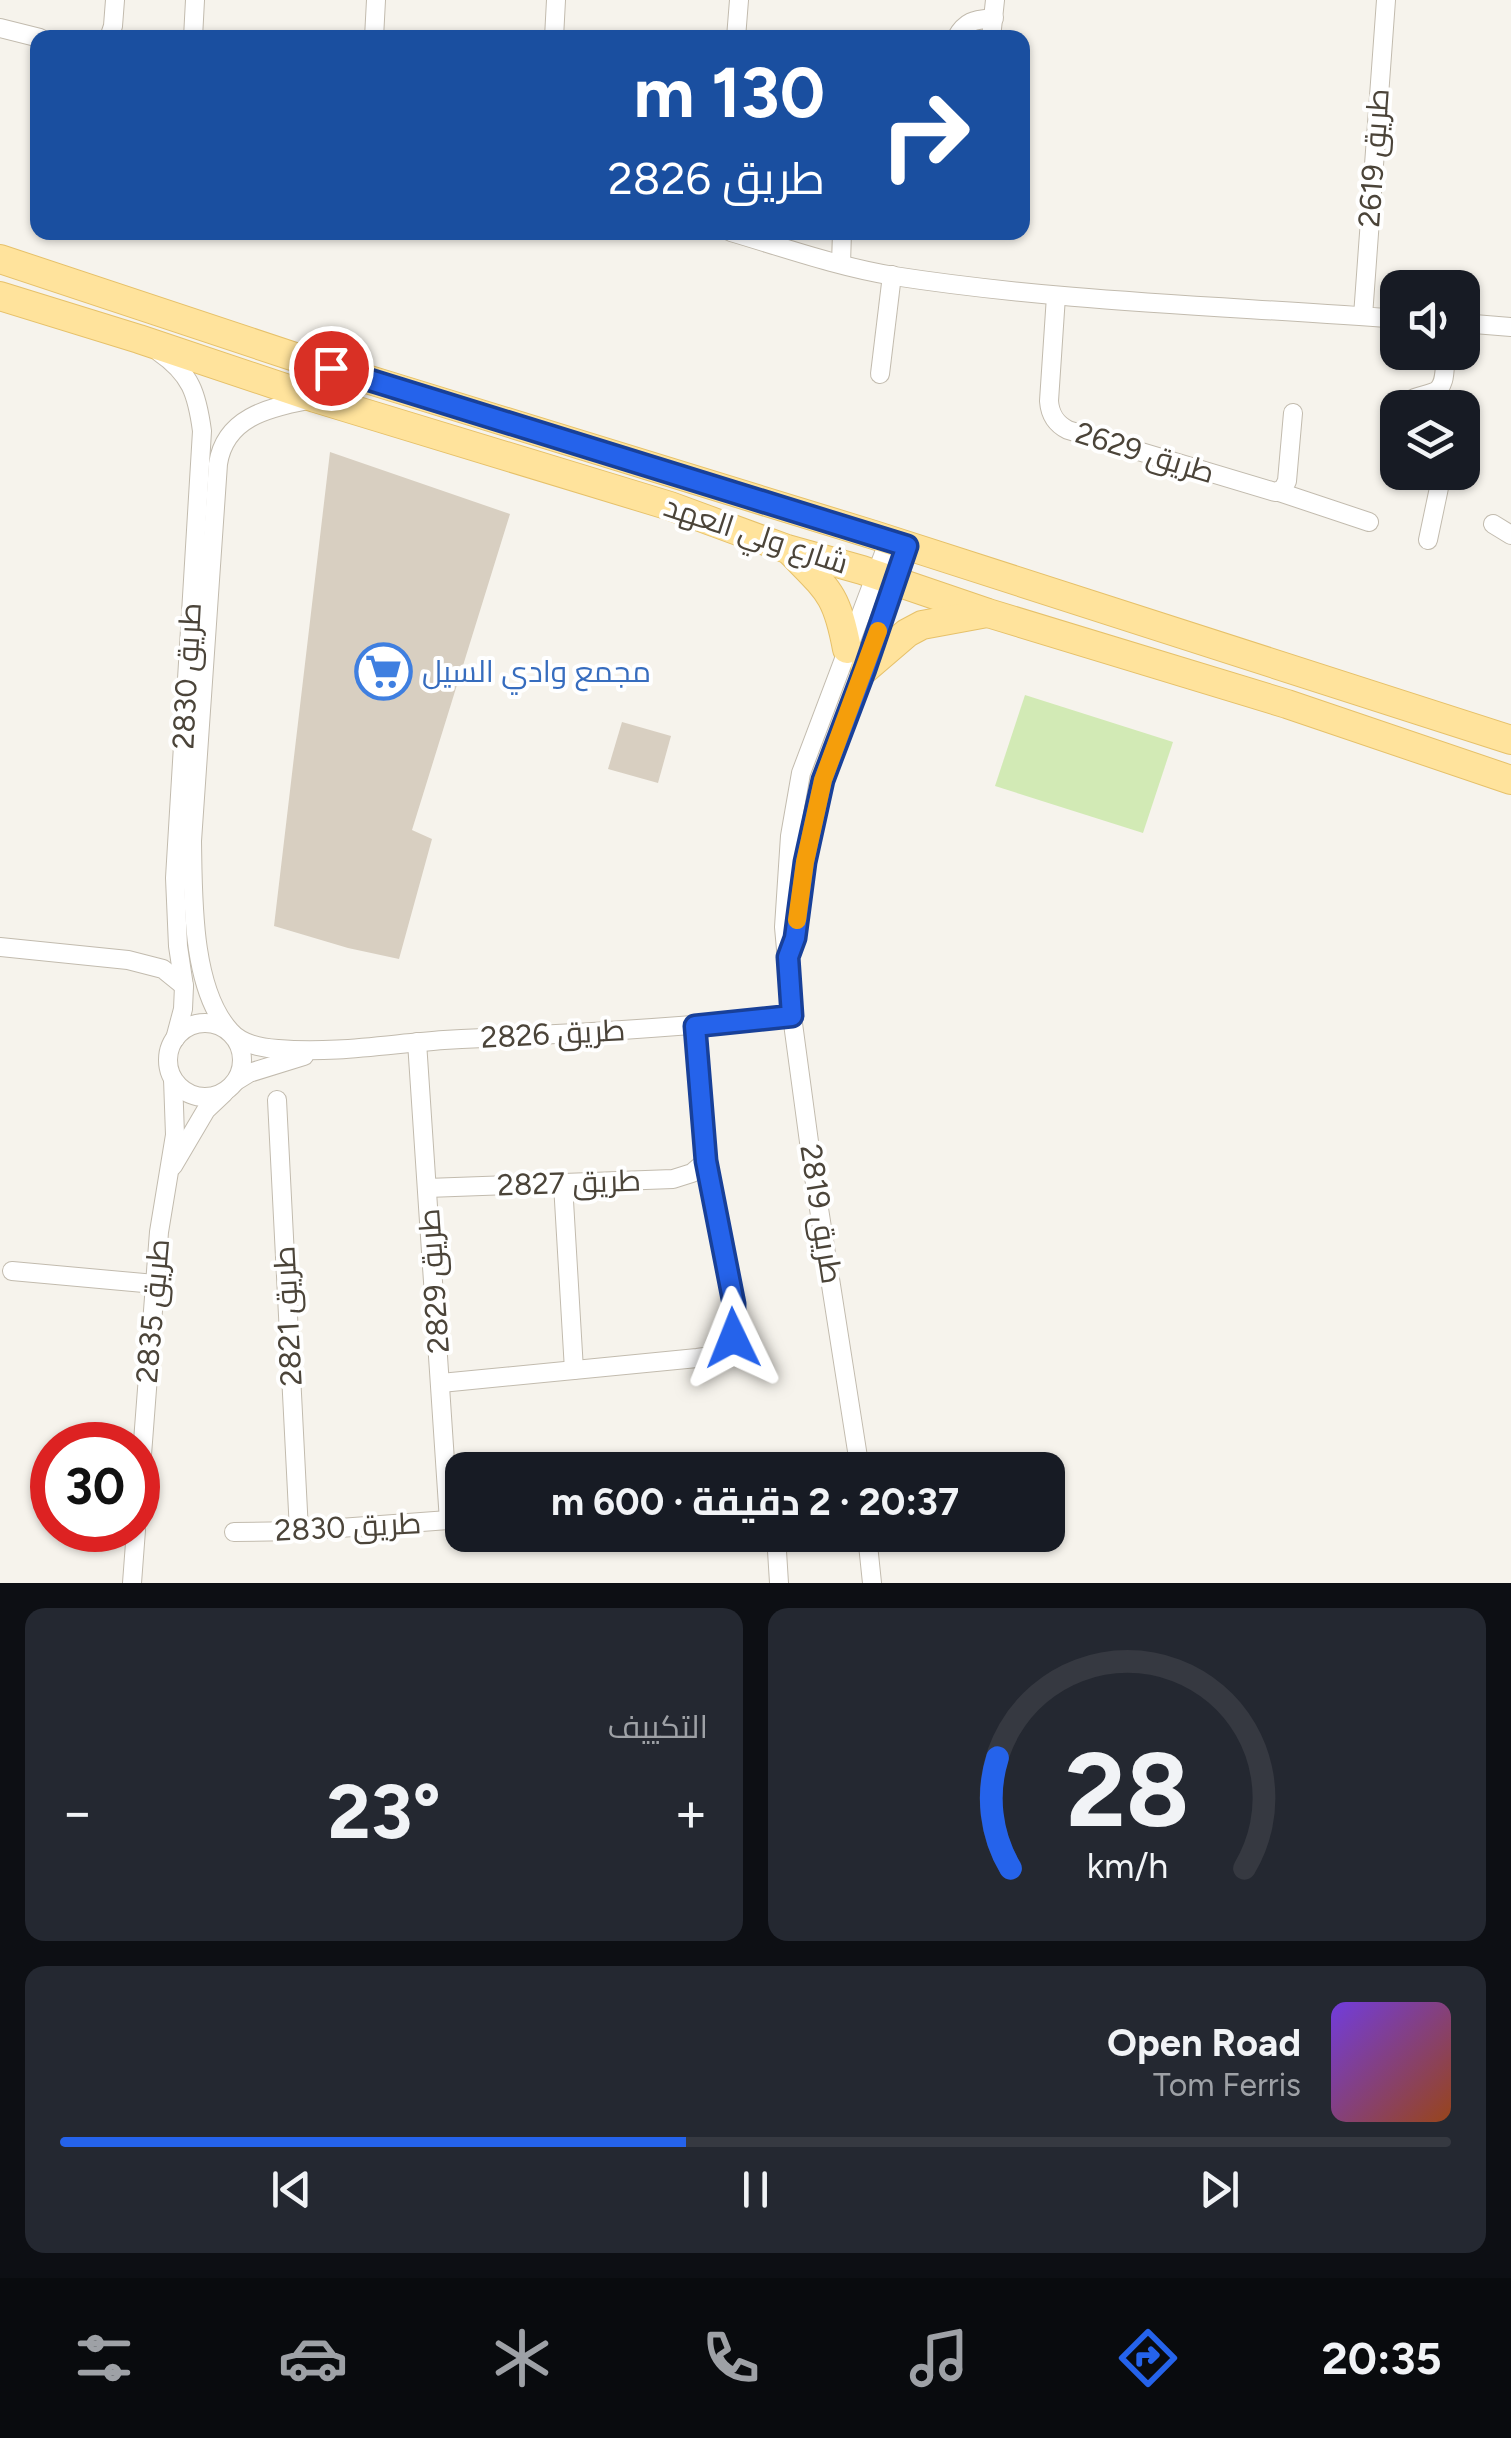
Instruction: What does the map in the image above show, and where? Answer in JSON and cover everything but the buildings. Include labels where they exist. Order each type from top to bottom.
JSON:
[{"type":"main road","name":"شارع ولي العهد","points":[[0,259],[894,561],[1132,619],[1511,740]]},
{"type":"main road","name":"شارع ولي العهد","points":[[0,296],[670,506],[787,549],[894,561],[988,613],[1287,704],[1511,780]]},
{"type":"main road","points":[[787,549],[828,589],[838,605],[856,659],[922,625],[988,613]]},
{"type":"street","points":[[112,30],[115,0]]},
{"type":"street","points":[[193,30],[194,0]]},
{"type":"street","points":[[374,30],[376,0]]},
{"type":"street","points":[[554,30],[556,0]]},
{"type":"street","points":[[737,30],[739,0]]},
{"type":"street","name":"طريق 2619","points":[[1363,316],[1386,0]]},
{"type":"street","points":[[960,30],[994,9]]},
{"type":"street","points":[[0,28],[30,36]]},
{"type":"street","points":[[758,240],[892,275],[1056,296],[1380,317]]},
{"type":"street","points":[[841,264],[842,240]]},
{"type":"street","points":[[880,374],[892,275]]},
{"type":"street","name":"طريق 2629","points":[[1056,296],[1048,401],[1052,416],[1062,427],[1370,522]]},
{"type":"street","points":[[1480,324],[1511,327]]},
{"type":"street","name":"طريق 2830","points":[[139,339],[186,375],[196,396],[202,431],[176,878],[188,947],[210,1002],[231,1033]]},
{"type":"street","name":"طريق 2830","points":[[175,1039],[184,1009],[220,449],[237,425],[260,412],[316,398]]},
{"type":"street","points":[[1280,492],[1287,481],[1293,414]]},
{"type":"street","points":[[1428,540],[1439,490]]},
{"type":"street","points":[[1493,524],[1511,535]]},
{"type":"street","name":"طريق 2819","points":[[857,1452],[812,1164],[784,928],[790,836],[801,773],[856,659],[894,561]]},
{"type":"street","name":"طريق 2819","points":[[788,957],[795,938],[802,876],[823,780],[856,659],[894,561]]},
{"type":"street","points":[[801,773],[823,780]]},
{"type":"street","points":[[790,836],[811,834]]},
{"type":"street","points":[[0,947],[128,960],[163,969],[184,986]]},
{"type":"street","points":[[128,960],[188,947]]},
{"type":"street","name":"طريق 2826","points":[[231,1033],[249,1044],[313,1051],[792,1016]]},
{"type":"street","points":[[202,1023],[231,1033],[242,1051],[242,1062],[232,1085],[220,1094],[199,1097],[173,1079],[168,1058],[182,1031],[202,1023]]},
{"type":"street","points":[[441,1383],[712,1356],[726,1349],[733,1338],[734,1304],[706,1161],[695,1026]]},
{"type":"street","name":"طريق 2829","points":[[417,1042],[449,1452]]},
{"type":"street","name":"طريق 2826","points":[[232,1085],[249,1073],[313,1051]]},
{"type":"street","name":"طريق 2835","points":[[144,1422],[159,1232],[175,1135],[173,1079]]},
{"type":"street","name":"طريق 2835","points":[[168,1175],[206,1110],[232,1085]]},
{"type":"street","name":"طريق 2821","points":[[277,1100],[299,1531]]},
{"type":"street","name":"طريق 2827","points":[[427,1188],[674,1179],[692,1173],[706,1161]]},
{"type":"street","points":[[563,1184],[574,1370]]},
{"type":"street","points":[[12,1270],[155,1284]]},
{"type":"street","name":"طريق 2830","points":[[234,1532],[445,1521]]},
{"type":"street","points":[[132,1583],[134,1552]]},
{"type":"street","points":[[777,1552],[779,1583]]},
{"type":"street","points":[[869,1552],[872,1583]]},
{"type":"green space","points":[[1025,695],[1173,742],[1143,833],[995,786]]},
{"type":"slow traffic","points":[[797,920],[823,780],[878,631]]},
{"type":"place","name":"مجمع وادي السيل","points":[[383,672]]},
{"type":"route","points":[[331,368],[907,546],[823,780],[805,862],[795,938],[788,957],[792,1016],[695,1026],[706,1161],[734,1304],[733,1338]]}]
